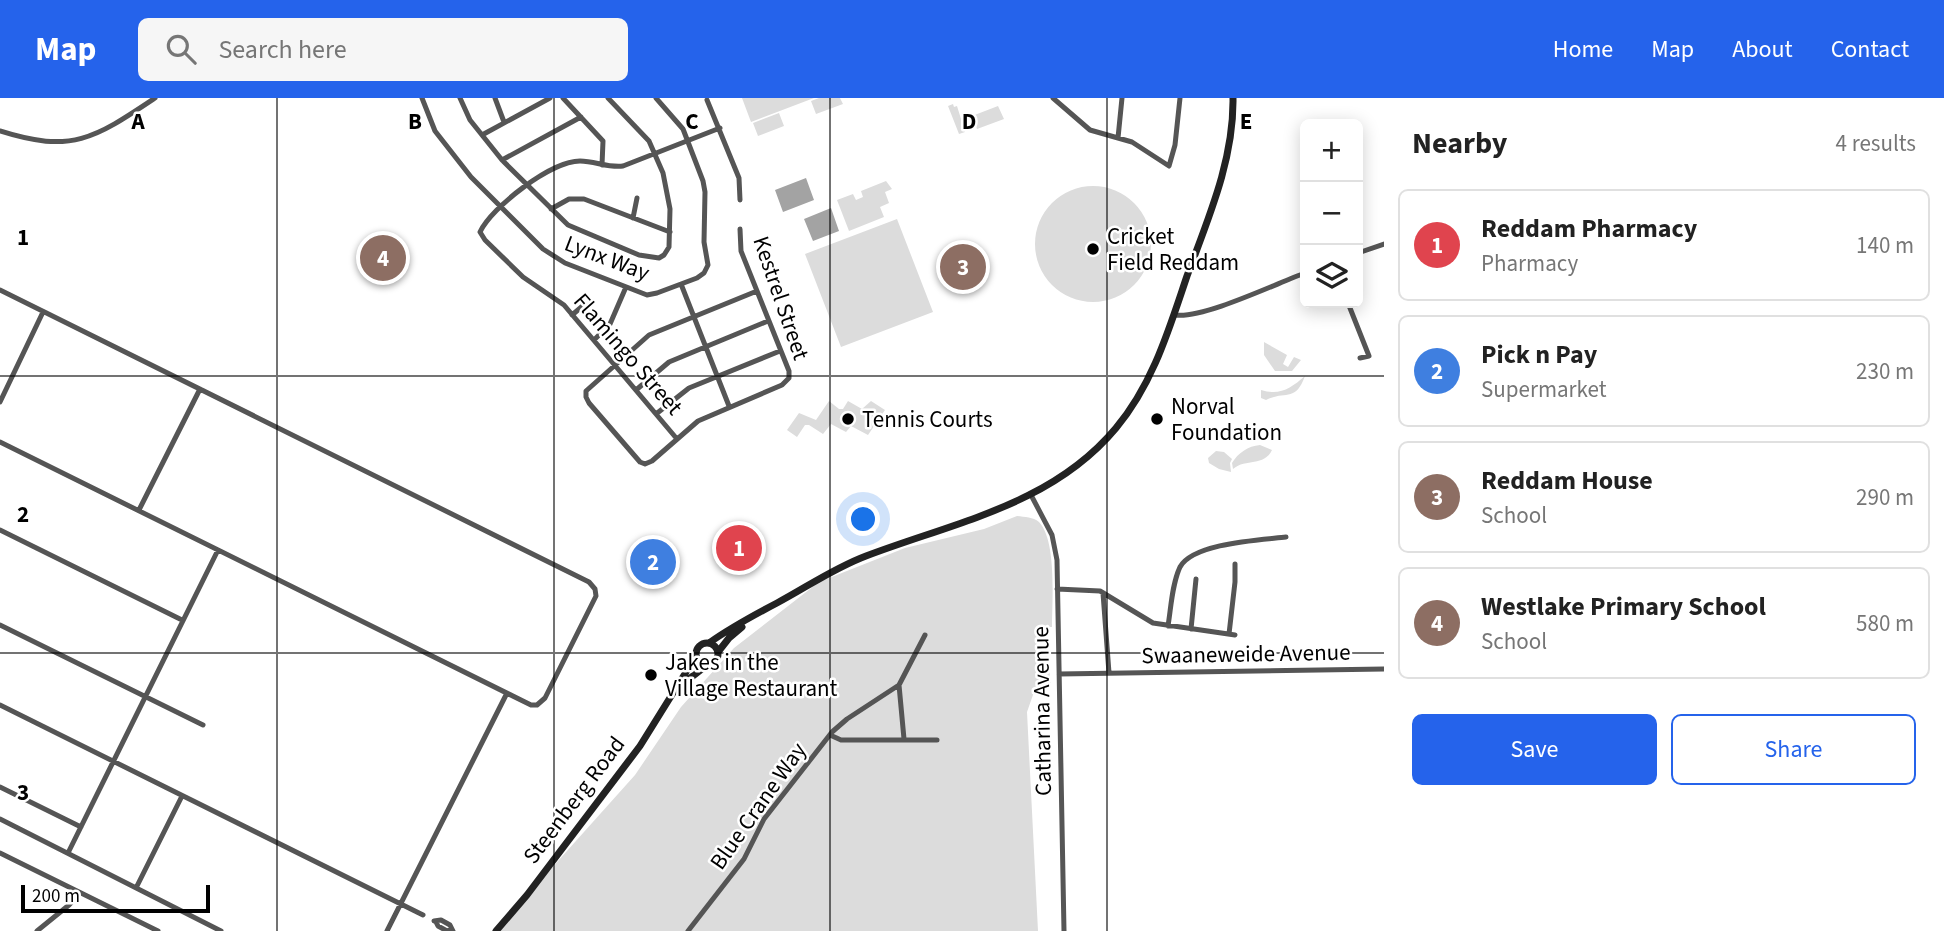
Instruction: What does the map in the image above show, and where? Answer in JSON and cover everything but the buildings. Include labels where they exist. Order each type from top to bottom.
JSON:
[{"type":"main road","points":[[777,603],[733,634],[718,652],[715,661],[707,665],[701,663],[696,656],[699,646],[709,643],[718,635],[817,579],[864,557],[994,513],[1031,495],[1072,470],[1118,427],[1149,377],[1175,315],[1225,166],[1231,135],[1233,98]]},
{"type":"main road","points":[[709,643],[715,646],[718,652]]},
{"type":"main road","name":"Steenberg Road","points":[[496,931],[527,895],[640,746],[696,656]]},
{"type":"main road","name":"Steenberg Road","points":[[677,689],[707,665]]},
{"type":"street","points":[[0,131],[32,141],[70,142],[101,132],[155,98]]},
{"type":"street","name":"Lynx Way","points":[[422,98],[439,137],[471,177],[551,256],[626,288],[652,295],[701,275],[708,265],[704,242],[704,187],[680,124],[656,98]]},
{"type":"street","points":[[460,98],[468,116],[502,160],[575,229],[648,258],[659,258],[667,251],[670,232],[669,198],[656,154],[649,141],[608,98]]},
{"type":"street","points":[[495,98],[504,122]]},
{"type":"street","points":[[482,135],[550,98]]},
{"type":"street","points":[[563,98],[603,141],[602,165]]},
{"type":"street","points":[[1053,98],[1090,130],[1139,146],[1169,166],[1175,145],[1180,98]]},
{"type":"street","points":[[1118,138],[1122,98]]},
{"type":"street","points":[[708,100],[739,178],[740,200]]},
{"type":"street","points":[[502,160],[581,117]]},
{"type":"street","points":[[501,208],[526,185],[568,162],[582,160],[623,166],[720,128]]},
{"type":"street","points":[[551,209],[569,199],[578,198],[670,232]]},
{"type":"street","points":[[633,218],[637,198]]},
{"type":"street","name":"Flamingo Street","points":[[501,208],[481,229],[483,238],[523,277],[554,296],[677,439]]},
{"type":"street","name":"Kestrel Street","points":[[729,406],[782,385],[789,379],[789,371],[741,251],[740,229]]},
{"type":"street","points":[[1363,251],[1384,244]]},
{"type":"street","points":[[1175,315],[1190,316],[1209,311],[1300,274]]},
{"type":"street","points":[[681,284],[694,317],[705,347],[729,406],[698,421],[645,464],[639,461],[586,397],[589,388],[649,335],[694,317],[757,291]]},
{"type":"street","points":[[594,340],[610,324],[626,288]]},
{"type":"street","points":[[0,290],[593,586],[596,593],[542,702],[531,705],[0,442]]},
{"type":"street","points":[[572,315],[584,304]]},
{"type":"street","points":[[1350,308],[1369,356],[1360,358]]},
{"type":"street","points":[[0,402],[43,312]]},
{"type":"street","points":[[636,390],[664,365],[768,321]]},
{"type":"street","points":[[656,414],[683,392],[780,351]]},
{"type":"street","points":[[139,510],[200,389]]},
{"type":"street","name":"Catharina Avenue","points":[[1031,495],[1054,543],[1064,931]]},
{"type":"street","points":[[0,530],[182,620]]},
{"type":"street","points":[[1168,626],[1178,571],[1188,557],[1210,549],[1286,537]]},
{"type":"street","points":[[68,853],[218,550]]},
{"type":"street","points":[[1057,589],[1095,590],[1148,621],[1232,634],[1235,564]]},
{"type":"street","points":[[1191,629],[1196,579]]},
{"type":"street","name":"Swaaneweide Avenue","points":[[1103,593],[1109,673]]},
{"type":"street","points":[[0,625],[203,725]]},
{"type":"street","points":[[904,739],[900,685],[925,635]]},
{"type":"street","name":"Swaaneweide Avenue","points":[[1059,674],[1384,669]]},
{"type":"street","name":"Blue Crane Way","points":[[688,931],[744,859],[764,819],[830,735],[847,719],[900,685]]},
{"type":"street","points":[[387,931],[506,694]]},
{"type":"street","points":[[0,705],[423,915]]},
{"type":"street","points":[[830,735],[841,740],[937,740]]},
{"type":"street","points":[[0,786],[81,827]]},
{"type":"street","points":[[137,887],[182,796]]},
{"type":"street","points":[[0,819],[221,931]]},
{"type":"street","points":[[0,853],[158,931]]},
{"type":"street","points":[[37,931],[80,893]]},
{"type":"street","points":[[435,921],[447,931],[451,928]]},
{"type":"shaded area","points":[[742,98],[814,98],[751,122]]},
{"type":"shaded area","points":[[819,98],[840,98],[843,104],[816,114],[811,101]]},
{"type":"shaded area","points":[[953,104],[954,107],[957,106],[965,132],[959,134],[948,106]]},
{"type":"shaded area","points":[[998,106],[1004,119],[977,129],[972,116]]},
{"type":"shaded area","points":[[779,113],[784,126],[758,136],[753,123]]},
{"type":"shaded area","points":[[806,178],[814,200],[783,212],[775,190]]},
{"type":"shaded area","points":[[886,181],[892,189],[885,192],[889,203],[880,207],[884,217],[849,231],[837,200],[853,194],[856,200],[863,197],[861,191]]},
{"type":"shaded area","name":"Cricket Field Reddam","points":[[1093,186],[1115,190],[1134,203],[1147,222],[1151,244],[1147,266],[1134,285],[1115,298],[1093,302],[1071,298],[1052,285],[1039,266],[1035,244],[1039,222],[1052,203],[1071,190]]},
{"type":"shaded area","points":[[831,208],[839,231],[813,241],[804,219]]},
{"type":"shaded area","points":[[897,219],[933,312],[841,347],[805,254]]},
{"type":"shaded area","points":[[1264,342],[1287,355],[1283,364],[1288,367],[1294,357],[1301,360],[1292,371],[1275,371],[1264,355]]},
{"type":"shaded area","points":[[1305,376],[1294,393],[1266,400],[1261,398],[1261,390],[1285,390]]},
{"type":"shaded area","name":"Tennis Courts","points":[[829,401],[839,409],[843,409],[848,401],[862,409],[871,401],[885,410],[868,435],[851,426],[846,432],[831,424],[823,434],[809,425],[805,425],[797,437],[787,430],[799,413],[816,420]]},
{"type":"shaded area","points":[[1260,445],[1272,450],[1269,455],[1260,461],[1233,469],[1232,463],[1240,453]]},
{"type":"shaded area","points":[[1216,451],[1224,452],[1232,459],[1231,472],[1209,463],[1208,458]]},
{"type":"shaded area","points":[[1017,516],[1037,520],[1045,531],[1052,572],[1052,627],[1045,627],[1046,640],[1042,640],[1042,646],[1046,646],[1051,684],[1043,683],[1034,692],[1027,712],[1038,931],[499,931],[515,909],[635,775],[681,707],[734,648],[819,582],[905,548],[984,529]]},
{"type":"place","name":"Cricket Field Reddam","points":[[1093,249]]},
{"type":"place","name":"Westlake Primary School","points":[[383,258]]},
{"type":"place","name":"Reddam House","points":[[963,267]]},
{"type":"place","name":"Tennis Courts","points":[[848,419]]},
{"type":"place","name":"Norval Foundation","points":[[1157,419]]},
{"type":"place","name":"Reddam Pharmacy","points":[[739,548]]},
{"type":"place","name":"Pick n Pay","points":[[653,562]]},
{"type":"place","name":"Jakes in the Village Restaurant","points":[[651,675]]}]
